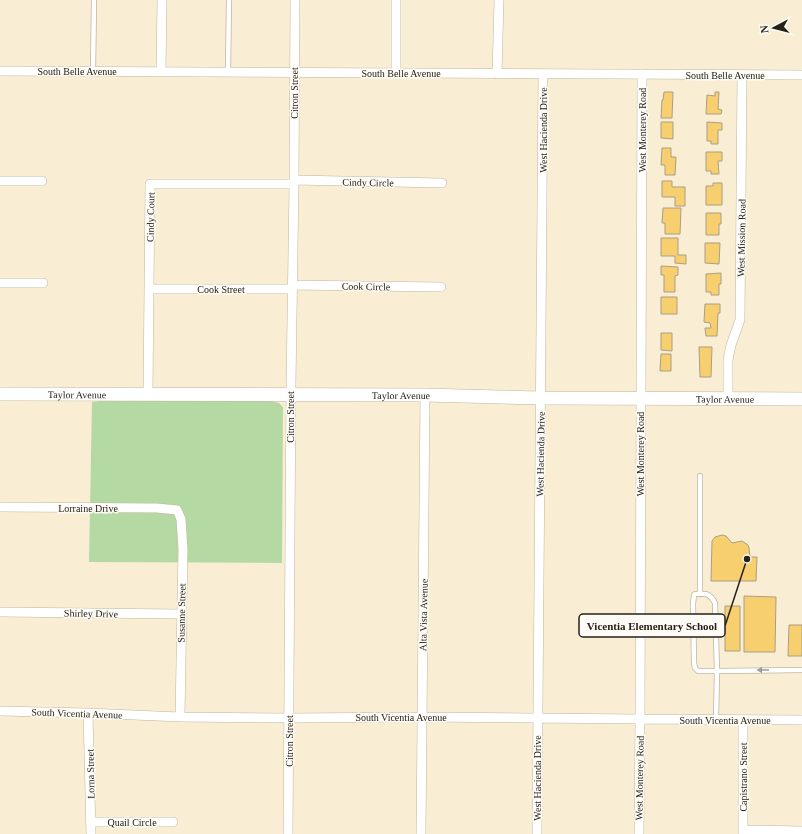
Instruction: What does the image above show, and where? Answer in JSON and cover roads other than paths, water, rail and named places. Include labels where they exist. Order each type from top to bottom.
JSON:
[{"type":"street","points":[[161,72],[162,0]]},
{"type":"street","name":"Citron Street","points":[[288,834],[295,0]]},
{"type":"street","points":[[396,0],[396,73]]},
{"type":"street","points":[[497,74],[499,0]]},
{"type":"street","name":"South Belle Avenue","points":[[0,71],[802,75]]},
{"type":"street","name":"West Hacienda Drive","points":[[537,834],[543,74]]},
{"type":"street","name":"West Monterey Road","points":[[639,834],[642,74]]},
{"type":"street","name":"West Mission Road","points":[[728,398],[728,360],[731,345],[740,320],[742,75]]},
{"type":"street","points":[[0,181],[42,181]]},
{"type":"street","name":"Cindy Circle","points":[[294,182],[442,183]]},
{"type":"street","name":"Cindy Court","points":[[148,394],[150,184],[294,182]]},
{"type":"street","points":[[0,283],[43,283]]},
{"type":"street","name":"Cook Circle","points":[[292,287],[441,286]]},
{"type":"street","name":"Cook Street","points":[[149,289],[292,287]]},
{"type":"street","name":"Taylor Avenue","points":[[0,394],[291,394],[540,398],[802,398]]},
{"type":"street","name":"Alta Vista Avenue","points":[[421,834],[425,395]]},
{"type":"street","name":"Lorraine Drive","points":[[0,507],[157,508],[177,510]]},
{"type":"street","name":"Susanne Street","points":[[177,510],[181,519],[183,549],[180,717]]},
{"type":"street","name":"Shirley Drive","points":[[0,612],[181,614]]},
{"type":"street","name":"South Vicentia Avenue","points":[[0,711],[180,717],[802,720]]},
{"type":"street","name":"Lorna Street","points":[[88,713],[91,834]]},
{"type":"street","name":"Capistrano Street","points":[[743,720],[743,832]]},
{"type":"street","name":"Quail Circle","points":[[90,822],[173,822]]},
{"type":"street","points":[[743,832],[802,831]]},
{"type":"lane","points":[[93,72],[94,0]]},
{"type":"lane","points":[[228,72],[229,0]]},
{"type":"lane","points":[[700,476],[700,594]]},
{"type":"lane","points":[[716,720],[717,671],[715,603],[712,597],[707,594],[694,595],[694,663],[695,668],[698,671],[717,671],[802,670]]},
{"type":"place","name":"Vicentia Elementary School","points":[[747,559]]}]
